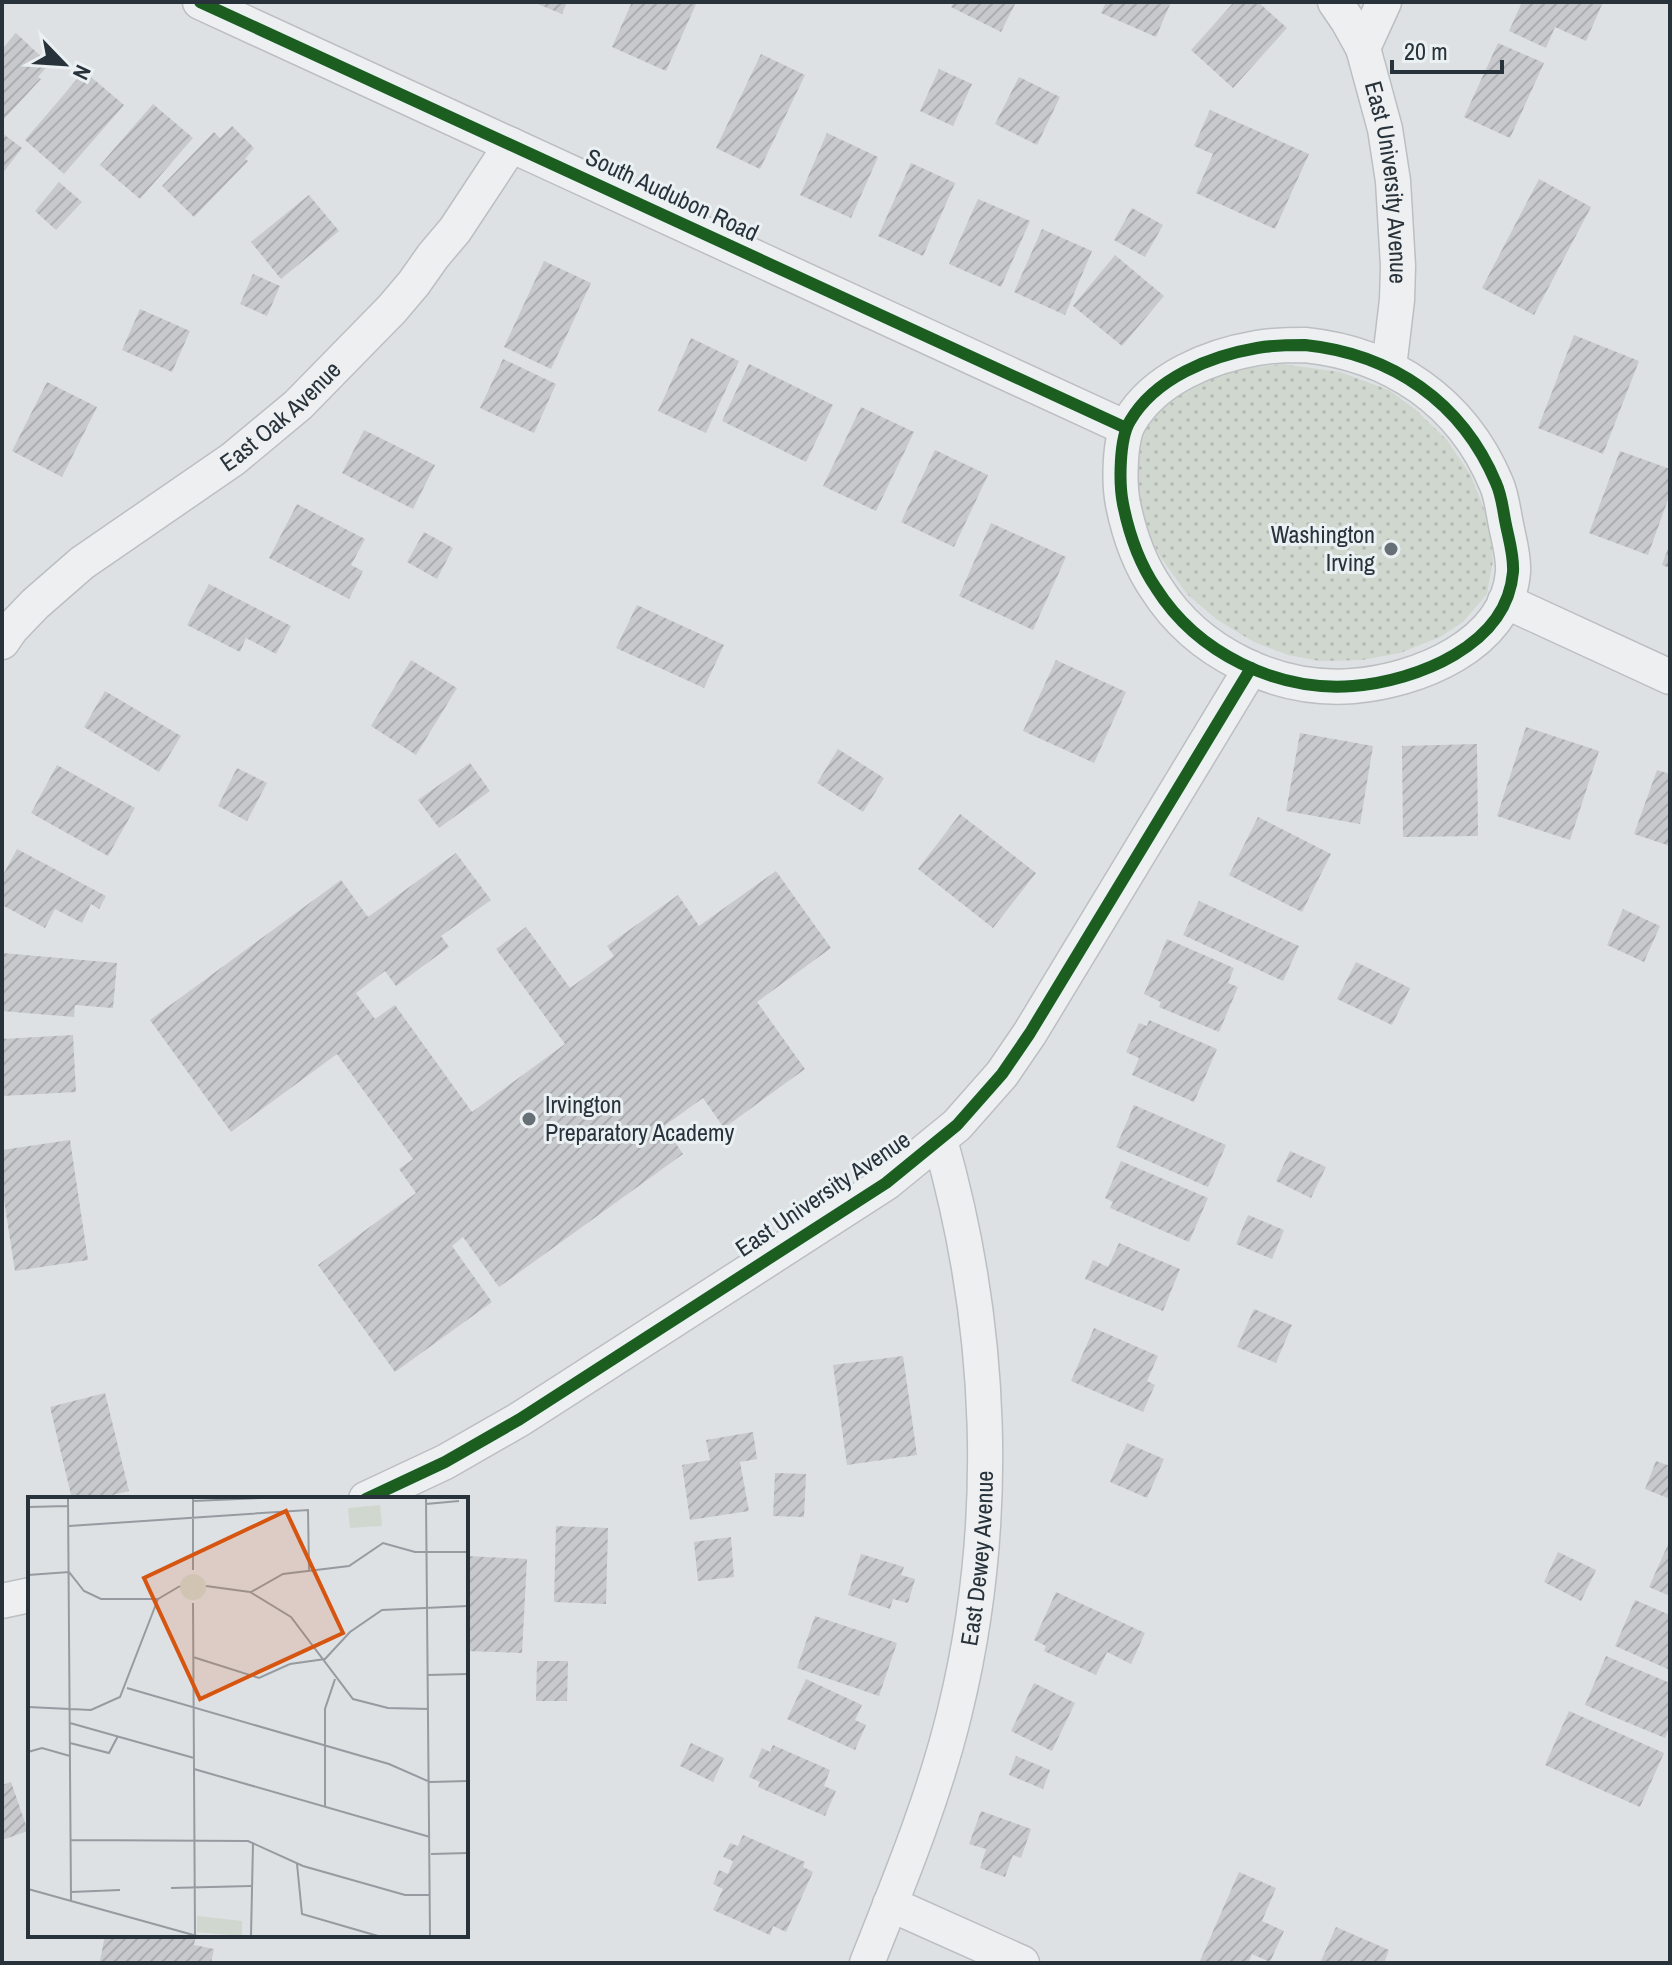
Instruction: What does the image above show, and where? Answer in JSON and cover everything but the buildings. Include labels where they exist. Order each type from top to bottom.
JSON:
[{"type":"street","name":"South Audubon Road","points":[[200,2],[1126,428]]},
{"type":"street","points":[[1335,2],[1363,48]]},
{"type":"street","name":"East University Avenue","points":[[1384,2],[1363,48],[1387,138],[1394,192],[1398,266],[1389,367]]},
{"type":"street","name":"East Oak Avenue","points":[[2,642],[35,604],[82,563],[233,459],[298,405],[414,283],[455,230],[511,145]]},
{"type":"street","points":[[1305,345],[1356,354],[1389,367],[1417,384],[1454,416],[1497,485],[1512,556],[1513,573],[1505,601],[1493,623],[1462,650],[1420,672],[1402,677],[1352,686],[1316,685],[1283,679],[1251,668],[1220,651],[1191,629],[1156,588],[1140,558],[1128,525],[1121,490],[1126,428],[1146,398],[1175,377],[1221,356],[1256,348],[1305,345]]},
{"type":"street","points":[[1505,601],[1670,677]]},
{"type":"street","name":"East University Avenue","points":[[370,1497],[445,1462],[520,1419],[886,1183],[940,1140],[988,1092],[1026,1040],[1251,668]]},
{"type":"street","name":"East Dewey Avenue","points":[[867,1963],[910,1858],[955,1712],[982,1561],[986,1425],[983,1374],[971,1272],[940,1140]]},
{"type":"street","points":[[2,1601],[28,1595]]},
{"type":"street","points":[[890,1904],[1022,1963]]},
{"type":"shaded area","points":[[1282,364],[1340,372],[1389,390],[1416,410],[1447,440],[1471,476],[1490,524],[1493,561],[1487,594],[1463,622],[1440,637],[1400,653],[1362,660],[1320,661],[1288,655],[1254,642],[1216,619],[1187,594],[1161,558],[1138,515],[1137,455],[1150,419],[1167,400],[1191,383],[1226,371]]},
{"type":"cycle path","points":[[200,2],[1126,428]]},
{"type":"cycle path","points":[[1305,345],[1367,359],[1395,371],[1420,387],[1444,406],[1464,429],[1482,454],[1500,493],[1513,572],[1507,598],[1494,620],[1476,639],[1454,655],[1430,667],[1378,683],[1324,686],[1296,682],[1241,664],[1216,649],[1193,632],[1156,588],[1135,548],[1128,526],[1122,495],[1122,450],[1126,429],[1141,406],[1169,381],[1203,363],[1257,348],[1305,345]]},
{"type":"cycle path","points":[[370,1497],[445,1462],[520,1419],[886,1183],[957,1125],[1002,1074],[1030,1033],[1251,668]]},
{"type":"place","name":"Washington Irving","points":[[1391,549]]},
{"type":"place","name":"Irvington Preparatory Academy","points":[[529,1119]]}]
